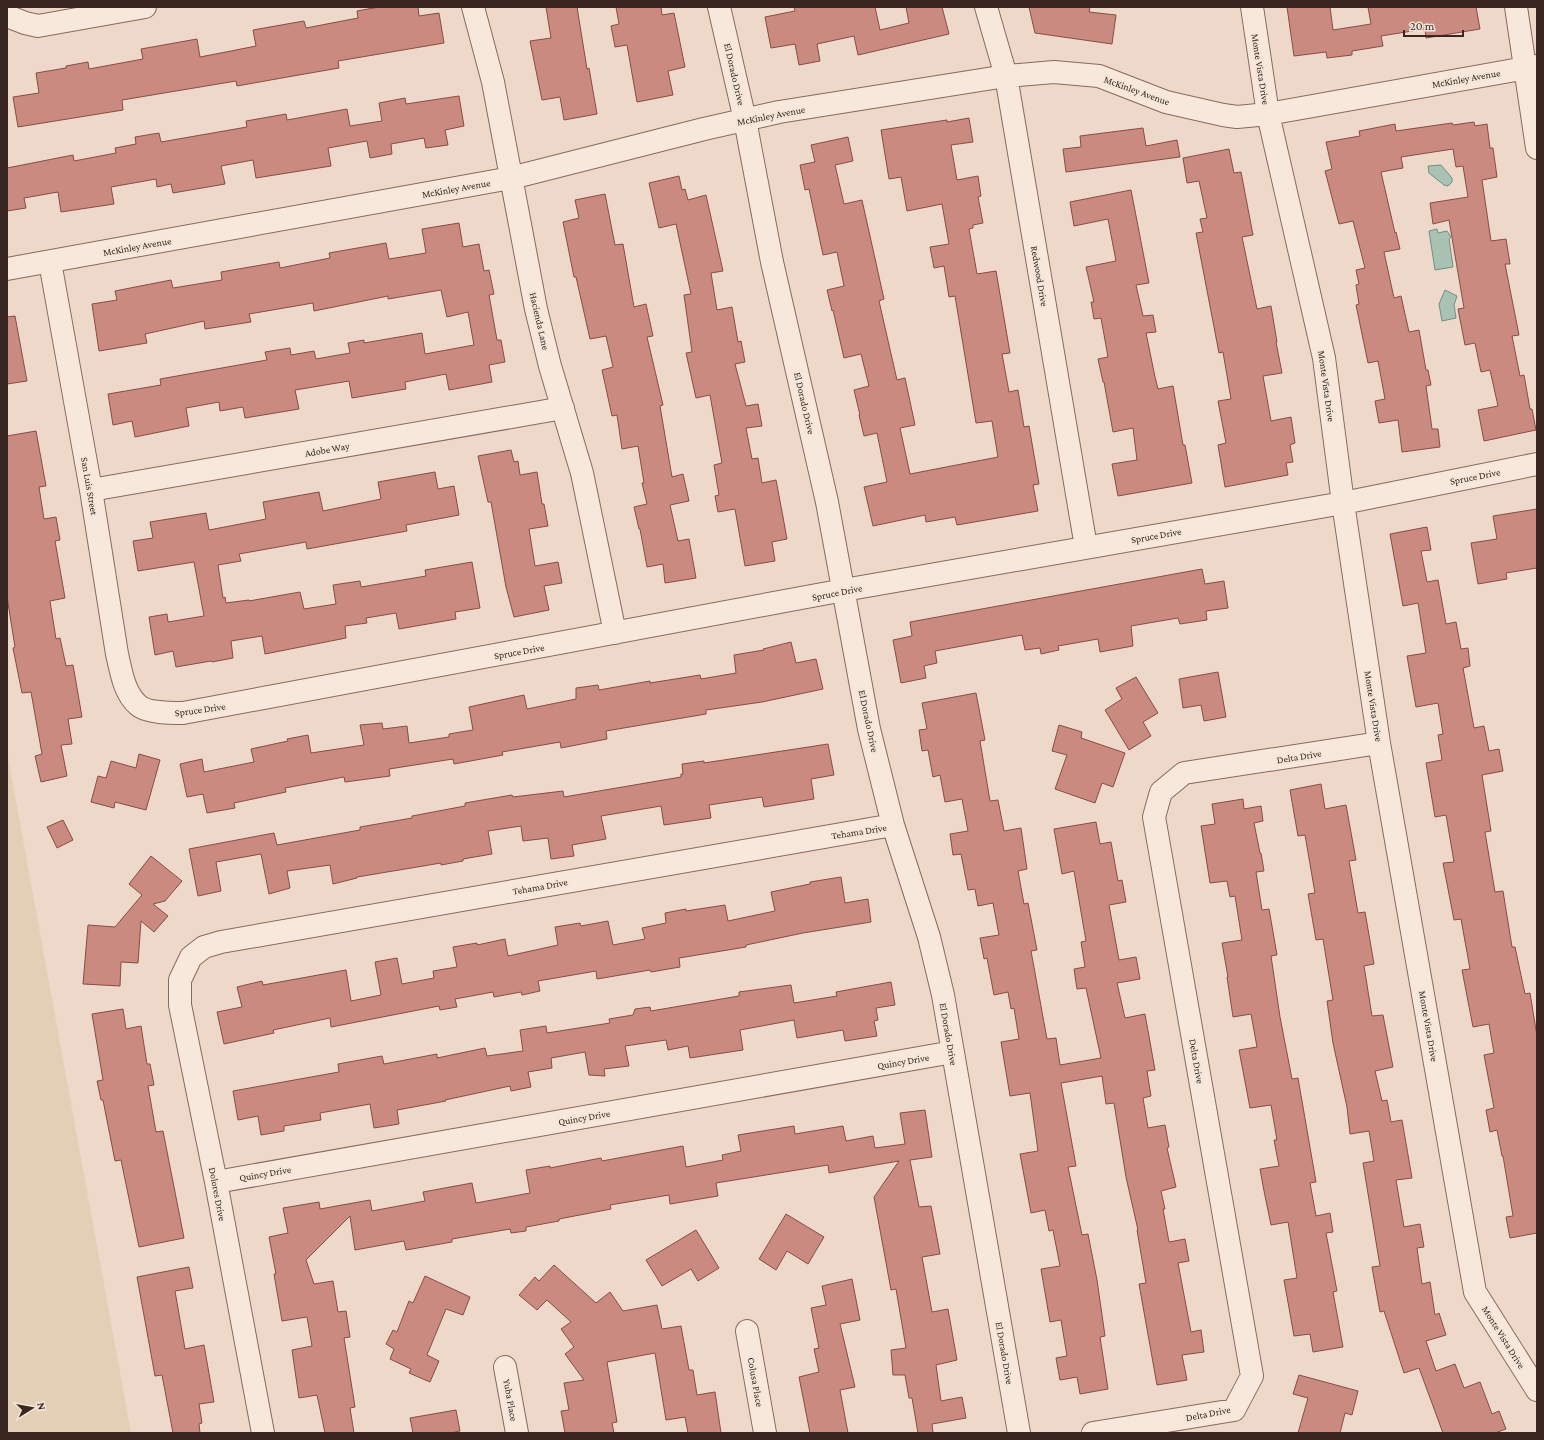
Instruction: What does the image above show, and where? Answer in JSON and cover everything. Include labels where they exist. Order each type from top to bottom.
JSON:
[{"type":"street","points":[[7,16],[38,26],[145,7]]},
{"type":"street","name":"Hacienda Lane","points":[[473,7],[493,82],[536,309],[550,366],[582,473],[615,634]]},
{"type":"street","name":"El Dorado Drive","points":[[719,7],[745,120],[772,262],[827,502],[869,729],[893,826],[929,937],[943,995],[1019,1433]]},
{"type":"street","name":"Redwood Drive","points":[[986,7],[1006,76],[1086,547]]},
{"type":"street","name":"Monte Vista Drive","points":[[1252,7],[1268,114],[1324,358],[1343,503],[1379,743],[1475,1292],[1537,1390]]},
{"type":"street","points":[[1516,7],[1531,66],[1537,148]]},
{"type":"street","name":"McKinley Avenue","points":[[7,269],[511,178],[779,112],[1006,76],[1054,72],[1099,76],[1166,102],[1223,115],[1237,116],[1268,114],[1531,66]]},
{"type":"street","name":"San Luis Street","points":[[50,262],[91,490],[117,654],[127,688],[138,706]]},
{"type":"street","name":"Adobe Way","points":[[91,490],[563,408]]},
{"type":"street","name":"Spruce Drive","points":[[138,706],[161,713],[183,713],[615,634],[844,590],[1343,503],[1537,464]]},
{"type":"street","name":"Delta Drive","points":[[1092,1433],[1234,1410],[1252,1376],[1154,817],[1161,792],[1184,773],[1379,743]]},
{"type":"street","name":"Tehama Drive","points":[[191,957],[204,947],[221,942],[893,826]]},
{"type":"street","name":"Dolores Drive","points":[[191,957],[180,980],[180,1005],[216,1182],[263,1433]]},
{"type":"street","name":"Quincy Drive","points":[[216,1182],[953,1052]]},
{"type":"street","name":"Colusa Place","points":[[747,1330],[765,1433]]},
{"type":"street","name":"Yuba Place","points":[[505,1367],[517,1433]]},
{"type":"shaded area","points":[[1441,165],[1452,178],[1452,182],[1448,186],[1444,185],[1429,173],[1428,166]]},
{"type":"shaded area","points":[[1437,229],[1438,233],[1447,231],[1451,237],[1449,239],[1453,267],[1435,270],[1429,231]]},
{"type":"shaded area","points":[[1445,290],[1457,296],[1454,305],[1456,318],[1442,321],[1439,304]]},
{"type":"shaded area","points":[[7,752],[131,1433],[7,1433]]},
{"type":"building","points":[[379,7],[418,7],[419,16],[439,13],[444,43],[338,61],[339,68],[237,86],[236,81],[122,100],[123,110],[18,127],[13,97],[39,93],[36,73],[66,68],[66,66],[88,62],[89,69],[143,59],[141,49],[197,39],[200,57],[256,46],[253,30],[304,21],[306,28],[358,18],[357,11]]},
{"type":"building","points":[[546,7],[577,7],[587,69],[589,68],[597,114],[564,120],[560,97],[542,100],[530,41],[551,38]]},
{"type":"building","points":[[616,7],[661,7],[662,15],[674,13],[685,67],[668,71],[673,95],[637,102],[627,45],[615,47],[611,26],[619,24]]},
{"type":"building","points":[[794,7],[875,7],[880,30],[909,23],[906,7],[942,7],[949,34],[858,55],[854,36],[817,44],[820,61],[799,65],[795,44],[771,48],[765,17],[795,11]]},
{"type":"building","points":[[1029,7],[1090,7],[1089,12],[1116,15],[1112,44],[1035,33]]},
{"type":"building","points":[[1287,7],[1330,7],[1333,30],[1371,24],[1368,7],[1476,7],[1480,29],[1426,38],[1425,29],[1381,36],[1383,46],[1352,51],[1352,55],[1327,58],[1326,52],[1294,56]]},
{"type":"building","points":[[459,96],[464,126],[445,130],[448,145],[426,148],[424,138],[391,144],[392,154],[370,158],[367,141],[328,148],[331,166],[256,178],[253,160],[221,166],[225,184],[173,193],[171,184],[157,187],[156,179],[111,187],[114,204],[61,212],[58,192],[24,198],[26,208],[7,211],[7,168],[73,155],[74,161],[116,153],[115,148],[136,144],[135,137],[159,133],[161,142],[247,127],[246,121],[286,114],[287,120],[347,109],[350,126],[382,121],[379,103],[405,98],[406,104]]},
{"type":"building","points":[[969,118],[973,142],[951,145],[957,180],[978,176],[981,196],[978,197],[983,223],[973,225],[973,228],[969,229],[977,274],[996,271],[1010,353],[1002,354],[1009,392],[1018,390],[1024,427],[1029,426],[1039,484],[1033,485],[1038,511],[957,525],[955,517],[926,522],[925,515],[873,526],[864,487],[887,482],[877,433],[864,436],[854,390],[869,386],[861,354],[844,358],[827,290],[844,286],[837,252],[823,255],[809,189],[805,190],[800,165],[815,162],[811,145],[848,137],[853,161],[835,165],[844,204],[862,200],[884,299],[879,301],[897,380],[905,378],[915,425],[900,428],[910,474],[998,457],[992,421],[976,423],[955,296],[949,297],[944,266],[934,268],[930,247],[949,244],[942,204],[907,211],[901,177],[889,179],[881,130]]},
{"type":"building","points":[[1474,122],[1475,126],[1487,124],[1490,148],[1493,148],[1497,177],[1482,180],[1491,241],[1506,239],[1510,264],[1505,264],[1519,335],[1512,336],[1520,376],[1524,375],[1530,409],[1532,409],[1536,430],[1484,441],[1478,410],[1498,406],[1490,370],[1481,372],[1475,343],[1465,345],[1458,309],[1464,308],[1449,220],[1433,224],[1430,203],[1468,197],[1463,166],[1456,167],[1453,149],[1401,157],[1403,168],[1381,172],[1400,249],[1384,252],[1394,298],[1401,296],[1409,332],[1419,330],[1426,370],[1428,370],[1431,385],[1426,386],[1432,429],[1438,429],[1440,447],[1402,452],[1398,420],[1379,423],[1375,401],[1385,399],[1378,361],[1368,363],[1356,305],[1359,304],[1356,285],[1359,284],[1356,270],[1365,268],[1353,221],[1339,224],[1325,171],[1332,169],[1326,142],[1360,136],[1359,131],[1395,124],[1396,131],[1452,123],[1453,125]]},
{"type":"building","points":[[1143,128],[1146,146],[1177,140],[1180,157],[1066,172],[1063,149],[1081,147],[1080,136]]},
{"type":"building","points":[[1229,149],[1234,173],[1241,172],[1253,235],[1242,237],[1257,309],[1271,306],[1282,373],[1263,376],[1271,421],[1291,417],[1295,443],[1290,445],[1293,462],[1286,463],[1288,475],[1225,487],[1218,445],[1226,443],[1218,401],[1231,399],[1223,352],[1219,353],[1196,233],[1203,232],[1200,219],[1207,218],[1199,181],[1187,183],[1183,158]]},
{"type":"building","points":[[679,176],[682,190],[685,189],[688,200],[706,195],[723,271],[711,273],[717,310],[732,307],[738,342],[741,341],[745,362],[735,364],[746,406],[758,404],[762,426],[746,428],[752,459],[758,458],[762,483],[776,480],[783,517],[787,539],[772,542],[775,561],[745,566],[735,509],[718,512],[715,496],[719,495],[714,465],[722,463],[710,395],[696,398],[686,353],[692,352],[684,295],[691,294],[676,224],[659,228],[649,183]]},
{"type":"building","points":[[1131,190],[1149,283],[1136,285],[1143,316],[1153,315],[1156,332],[1146,333],[1155,377],[1158,389],[1173,386],[1183,445],[1185,445],[1192,483],[1118,496],[1112,464],[1137,460],[1133,428],[1113,432],[1104,382],[1098,359],[1108,357],[1101,318],[1094,319],[1091,302],[1094,302],[1086,267],[1116,261],[1108,219],[1074,226],[1070,202]]},
{"type":"building","points":[[605,194],[615,245],[623,244],[634,307],[646,304],[653,336],[647,337],[663,405],[660,406],[672,477],[683,474],[689,501],[670,505],[678,541],[689,539],[696,578],[665,583],[663,564],[647,567],[640,529],[634,507],[647,504],[642,483],[644,483],[638,446],[622,449],[617,415],[612,416],[602,370],[613,367],[606,336],[590,339],[576,277],[574,277],[563,222],[579,218],[575,200]]},
{"type":"building","points":[[459,223],[463,247],[479,244],[484,271],[489,270],[494,294],[489,295],[497,340],[501,340],[505,362],[489,365],[492,382],[449,390],[446,374],[405,382],[406,389],[352,398],[349,381],[295,390],[299,409],[245,418],[243,407],[220,411],[219,402],[186,408],[189,426],[135,437],[132,421],[113,425],[108,394],[161,385],[160,379],[267,360],[265,352],[290,348],[291,355],[314,351],[316,359],[350,353],[348,343],[364,340],[364,343],[422,333],[425,354],[474,345],[468,312],[447,317],[441,290],[388,299],[388,296],[314,311],[313,303],[249,314],[251,322],[205,329],[204,321],[145,334],[147,343],[99,351],[92,304],[117,300],[115,291],[171,280],[173,288],[222,280],[221,272],[279,262],[280,268],[330,258],[329,253],[386,243],[389,259],[426,253],[422,229]]},
{"type":"building","points":[[15,316],[27,381],[7,384],[7,317]]},
{"type":"building","points":[[36,431],[46,486],[39,487],[44,519],[56,517],[60,540],[55,541],[65,598],[50,601],[56,639],[60,638],[66,666],[73,665],[82,717],[68,719],[72,744],[61,745],[67,776],[41,782],[35,756],[42,754],[31,692],[22,693],[13,648],[15,647],[7,597],[7,436]]},
{"type":"building","points":[[511,450],[514,462],[518,461],[520,475],[537,472],[542,504],[544,504],[548,526],[529,529],[535,566],[558,562],[562,583],[544,586],[549,610],[514,617],[506,587],[491,502],[488,502],[478,456]]},
{"type":"building","points":[[435,472],[438,489],[454,486],[459,515],[406,525],[407,531],[307,549],[306,542],[239,554],[241,561],[218,565],[223,598],[225,597],[226,603],[249,601],[300,592],[304,609],[336,604],[333,585],[360,581],[361,587],[426,576],[425,570],[472,562],[480,608],[455,612],[456,619],[399,629],[396,613],[366,618],[367,623],[345,626],[346,638],[265,654],[262,636],[231,641],[233,658],[212,662],[176,667],[173,651],[155,655],[149,617],[167,614],[168,622],[204,616],[194,562],[138,571],[133,541],[153,538],[150,522],[206,513],[209,530],[266,519],[263,502],[319,492],[323,511],[381,499],[378,482]]},
{"type":"building","points":[[1537,509],[1537,568],[1506,573],[1507,579],[1478,584],[1471,543],[1497,539],[1493,516]]},
{"type":"building","points":[[1427,527],[1431,550],[1421,551],[1427,582],[1438,580],[1446,624],[1456,622],[1461,649],[1468,648],[1470,666],[1463,668],[1474,728],[1484,726],[1489,751],[1499,749],[1503,771],[1482,775],[1491,831],[1485,832],[1495,892],[1503,891],[1512,947],[1515,947],[1525,994],[1530,993],[1537,1036],[1537,1233],[1510,1238],[1506,1217],[1513,1216],[1503,1156],[1497,1130],[1490,1132],[1486,1110],[1494,1108],[1484,1055],[1494,1053],[1489,1024],[1473,1027],[1462,970],[1470,969],[1461,919],[1454,920],[1443,863],[1454,862],[1446,815],[1435,817],[1426,763],[1442,760],[1438,735],[1443,734],[1438,703],[1416,707],[1407,656],[1426,653],[1418,603],[1403,606],[1390,534]]},
{"type":"building","points":[[1202,569],[1205,584],[1224,581],[1228,608],[1206,611],[1207,620],[1180,624],[1178,618],[1131,626],[1133,646],[1100,652],[1098,639],[1058,646],[1059,650],[1041,654],[1040,648],[1025,650],[1022,635],[935,651],[937,663],[924,666],[926,678],[901,683],[893,640],[912,636],[910,622]]},
{"type":"building","points":[[791,642],[796,663],[816,659],[823,689],[762,702],[706,710],[706,714],[606,731],[607,739],[561,748],[560,742],[502,752],[503,755],[454,764],[453,759],[389,769],[390,776],[345,782],[344,777],[285,788],[286,792],[234,803],[235,808],[207,813],[203,794],[187,797],[180,764],[202,759],[204,772],[254,762],[251,749],[308,735],[311,753],[364,745],[360,725],[382,723],[383,729],[407,726],[409,743],[449,737],[449,734],[473,730],[469,707],[524,695],[527,709],[576,699],[576,688],[598,685],[599,690],[650,681],[650,683],[700,675],[701,679],[736,673],[734,655],[764,650],[763,649]]},
{"type":"building","points":[[1218,672],[1226,717],[1204,721],[1201,705],[1183,708],[1179,679]]},
{"type":"building","points":[[1136,677],[1158,713],[1143,722],[1151,736],[1129,750],[1105,710],[1122,699],[1116,688]]},
{"type":"building","points":[[976,693],[985,740],[980,741],[990,801],[998,800],[1004,831],[1021,828],[1027,869],[1018,871],[1024,904],[1028,903],[1037,950],[1031,951],[1047,1039],[1056,1038],[1060,1065],[1101,1058],[1086,988],[1077,989],[1074,969],[1085,967],[1081,942],[1086,941],[1074,871],[1062,874],[1054,829],[1096,822],[1100,844],[1111,842],[1118,881],[1122,880],[1126,902],[1109,905],[1119,960],[1136,957],[1140,979],[1117,983],[1125,1018],[1145,1014],[1155,1070],[1147,1071],[1151,1096],[1143,1098],[1148,1128],[1165,1125],[1169,1147],[1167,1148],[1176,1187],[1161,1191],[1165,1209],[1163,1209],[1169,1242],[1185,1239],[1189,1261],[1178,1263],[1191,1332],[1201,1330],[1204,1352],[1182,1355],[1187,1380],[1157,1385],[1139,1284],[1146,1283],[1138,1230],[1126,1177],[1114,1103],[1106,1104],[1102,1076],[1061,1083],[1076,1166],[1068,1167],[1082,1235],[1088,1234],[1097,1280],[1105,1336],[1100,1337],[1108,1389],[1080,1394],[1077,1377],[1060,1380],[1056,1358],[1067,1356],[1061,1320],[1050,1322],[1041,1269],[1060,1266],[1053,1230],[1049,1231],[1045,1210],[1031,1213],[1020,1154],[1038,1151],[1030,1093],[1010,1096],[1001,1042],[1019,1039],[1014,1008],[1011,1009],[1008,992],[994,995],[987,958],[984,959],[980,938],[999,935],[993,903],[978,906],[975,889],[968,890],[961,854],[953,855],[950,834],[968,831],[962,799],[945,802],[940,775],[933,777],[928,750],[922,751],[919,730],[927,729],[922,703]]},
{"type":"building","points":[[1059,725],[1082,732],[1081,738],[1125,753],[1113,787],[1102,783],[1095,803],[1055,789],[1067,755],[1052,751]]},
{"type":"building","points":[[828,744],[834,775],[811,779],[814,799],[764,807],[762,797],[709,805],[711,818],[664,825],[661,806],[601,816],[606,839],[572,845],[574,856],[551,859],[548,838],[523,841],[521,826],[488,831],[492,854],[463,859],[463,861],[441,865],[441,863],[357,877],[333,884],[330,865],[287,871],[290,888],[269,894],[261,854],[216,862],[221,891],[198,896],[189,849],[274,833],[277,845],[360,830],[360,827],[412,818],[412,816],[465,806],[465,803],[512,795],[513,797],[563,791],[564,797],[681,777],[681,774],[683,774],[682,764],[704,761],[704,763]]},
{"type":"building","points":[[139,754],[160,760],[146,810],[115,802],[114,808],[91,802],[98,776],[106,778],[111,761],[136,768]]},
{"type":"building","points":[[1321,784],[1325,809],[1346,805],[1356,860],[1349,861],[1358,913],[1365,912],[1374,964],[1364,966],[1372,1016],[1383,1015],[1393,1067],[1375,1071],[1382,1101],[1387,1100],[1391,1122],[1402,1120],[1412,1178],[1396,1180],[1404,1227],[1420,1224],[1424,1247],[1417,1248],[1422,1284],[1430,1282],[1435,1315],[1439,1313],[1446,1335],[1426,1341],[1436,1371],[1455,1364],[1464,1388],[1480,1382],[1492,1414],[1499,1411],[1506,1429],[1495,1433],[1443,1433],[1419,1368],[1404,1373],[1384,1311],[1380,1312],[1372,1267],[1380,1266],[1363,1163],[1374,1161],[1369,1131],[1350,1134],[1347,1107],[1333,1043],[1327,1001],[1333,1000],[1323,939],[1316,940],[1308,894],[1315,893],[1305,835],[1298,836],[1290,790]]},
{"type":"building","points":[[1243,799],[1244,809],[1261,806],[1263,821],[1254,823],[1264,871],[1256,872],[1262,910],[1269,909],[1277,955],[1271,956],[1280,1017],[1292,1079],[1298,1078],[1316,1182],[1310,1183],[1316,1216],[1330,1213],[1333,1232],[1326,1233],[1337,1291],[1333,1292],[1343,1347],[1313,1352],[1310,1334],[1294,1336],[1284,1280],[1297,1278],[1288,1222],[1271,1225],[1264,1191],[1260,1169],[1279,1166],[1274,1140],[1277,1140],[1271,1105],[1250,1108],[1239,1050],[1257,1047],[1251,1014],[1233,1017],[1222,943],[1242,940],[1235,896],[1230,897],[1227,881],[1210,883],[1201,826],[1215,824],[1212,804]]},
{"type":"building","points":[[63,820],[73,840],[57,848],[47,827]]},
{"type":"building","points":[[151,856],[182,881],[165,901],[153,904],[168,916],[154,932],[141,921],[138,963],[121,962],[120,986],[83,984],[88,925],[115,927],[142,895],[129,884]]},
{"type":"building","points":[[841,877],[845,903],[868,899],[871,922],[803,933],[746,945],[746,947],[679,958],[680,967],[651,972],[650,970],[597,979],[596,971],[538,981],[540,991],[522,995],[521,992],[494,997],[493,992],[455,999],[457,1007],[440,1010],[439,1006],[331,1027],[330,1018],[273,1030],[274,1033],[224,1044],[217,1012],[242,1007],[237,987],[262,981],[263,985],[346,970],[351,1001],[381,995],[375,962],[397,958],[402,984],[434,978],[433,971],[457,967],[453,947],[477,943],[477,945],[505,939],[508,956],[558,945],[555,927],[580,923],[581,926],[608,921],[613,945],[645,939],[642,928],[666,923],[665,913],[725,905],[728,921],[775,911],[771,892],[810,884],[810,882]]},
{"type":"building","points":[[891,982],[895,1005],[876,1008],[878,1020],[874,1021],[877,1036],[845,1041],[843,1030],[797,1038],[794,1020],[740,1030],[743,1050],[690,1058],[688,1046],[668,1050],[666,1040],[625,1046],[629,1066],[604,1069],[605,1076],[589,1075],[585,1052],[551,1058],[552,1068],[528,1072],[531,1087],[511,1091],[510,1086],[445,1100],[446,1101],[397,1110],[399,1124],[374,1128],[370,1104],[320,1113],[321,1120],[284,1126],[284,1131],[261,1135],[258,1116],[238,1120],[233,1091],[339,1072],[338,1064],[382,1056],[384,1064],[437,1054],[437,1058],[485,1048],[487,1056],[523,1051],[520,1030],[546,1026],[547,1033],[610,1023],[609,1019],[633,1015],[635,1009],[650,1007],[651,1011],[739,996],[739,992],[791,985],[794,1003],[837,996],[836,992]]},
{"type":"building","points":[[123,1009],[126,1029],[141,1026],[147,1064],[150,1064],[154,1085],[148,1086],[156,1132],[163,1131],[184,1238],[139,1247],[121,1160],[115,1161],[103,1100],[101,1100],[97,1081],[103,1080],[92,1014]]},
{"type":"building","points":[[925,1110],[932,1157],[910,1160],[919,1207],[931,1206],[940,1254],[922,1257],[932,1312],[948,1309],[957,1360],[936,1365],[941,1401],[962,1397],[966,1418],[932,1424],[933,1433],[918,1433],[912,1398],[909,1398],[905,1375],[893,1375],[891,1350],[906,1348],[896,1289],[891,1290],[874,1197],[899,1161],[829,1173],[828,1165],[716,1183],[718,1196],[670,1204],[669,1195],[610,1205],[611,1209],[526,1227],[526,1231],[511,1233],[510,1229],[452,1239],[452,1242],[406,1250],[404,1241],[355,1250],[350,1216],[306,1260],[314,1284],[333,1281],[338,1312],[346,1311],[350,1337],[344,1338],[355,1407],[350,1408],[354,1433],[325,1433],[317,1395],[299,1398],[292,1350],[312,1346],[307,1317],[282,1321],[274,1274],[276,1274],[269,1237],[288,1233],[283,1208],[319,1202],[320,1209],[370,1200],[372,1211],[425,1201],[423,1192],[472,1183],[476,1203],[530,1193],[526,1170],[550,1166],[550,1168],[601,1158],[602,1161],[683,1146],[686,1167],[723,1160],[722,1155],[741,1151],[738,1135],[794,1126],[795,1134],[843,1126],[846,1141],[873,1136],[875,1148],[905,1144],[900,1113]]},
{"type":"building","points":[[786,1214],[824,1237],[808,1264],[787,1251],[776,1270],[759,1259]]},
{"type":"building","points":[[696,1230],[719,1268],[698,1281],[691,1269],[662,1286],[646,1260]]},
{"type":"building","points":[[554,1265],[596,1303],[610,1292],[623,1311],[657,1305],[662,1329],[681,1326],[689,1370],[693,1370],[697,1395],[715,1392],[721,1433],[688,1433],[685,1417],[666,1420],[655,1353],[607,1362],[617,1422],[612,1423],[614,1433],[565,1433],[561,1411],[569,1410],[564,1383],[584,1380],[565,1354],[574,1347],[561,1329],[571,1322],[547,1300],[537,1310],[519,1295],[535,1277],[539,1281]]},
{"type":"building","points":[[189,1267],[193,1288],[175,1291],[185,1349],[204,1345],[214,1402],[199,1404],[202,1423],[199,1424],[200,1433],[173,1433],[162,1375],[155,1376],[137,1277]]},
{"type":"building","points":[[425,1276],[470,1297],[463,1315],[446,1309],[427,1355],[439,1361],[430,1382],[409,1373],[411,1369],[390,1359],[394,1349],[386,1344],[393,1330],[397,1332],[409,1301],[413,1303]]},
{"type":"building","points":[[852,1279],[860,1320],[840,1324],[855,1387],[840,1390],[848,1433],[810,1433],[799,1377],[819,1372],[814,1349],[819,1348],[811,1308],[826,1305],[822,1286]]},
{"type":"building","points":[[1299,1375],[1358,1391],[1352,1415],[1345,1413],[1340,1433],[1298,1433],[1308,1398],[1293,1394]]},
{"type":"building","points":[[456,1410],[460,1431],[451,1433],[413,1433],[410,1418]]}]
